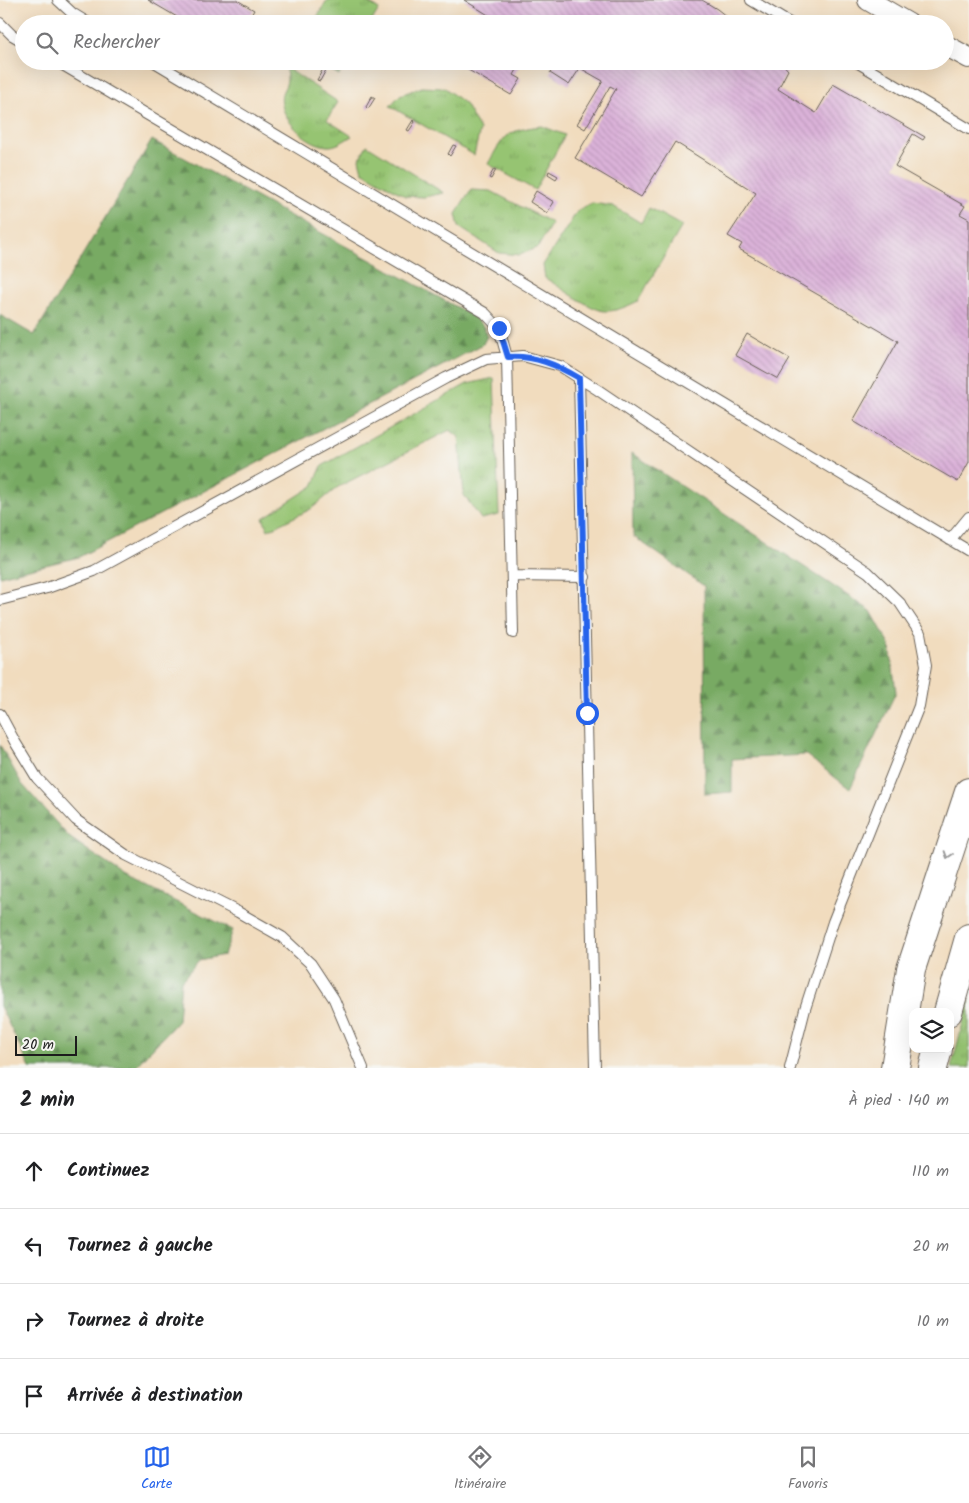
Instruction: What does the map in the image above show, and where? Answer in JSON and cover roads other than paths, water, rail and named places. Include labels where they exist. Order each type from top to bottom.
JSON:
[{"type":"main road","points":[[895,1068],[911,969],[969,792]]},
{"type":"main road","points":[[949,1008],[969,938]]},
{"type":"main road","points":[[933,1068],[937,1053]]},
{"type":"street","points":[[875,2],[895,15]]},
{"type":"street","points":[[954,50],[969,58]]},
{"type":"lane","points":[[58,0],[75,15]]},
{"type":"lane","points":[[751,0],[776,15]]},
{"type":"lane","points":[[0,23],[15,37]]},
{"type":"lane","points":[[71,70],[485,313],[499,328],[508,357],[513,633]]},
{"type":"lane","points":[[168,70],[969,552]]},
{"type":"lane","points":[[869,70],[969,129]]},
{"type":"lane","points":[[0,600],[47,588],[94,571],[446,378],[486,359],[522,356],[560,366],[868,572],[900,603],[920,633],[926,664],[919,706],[833,922],[805,1009],[790,1068]]},
{"type":"lane","points":[[579,378],[595,1068]]},
{"type":"lane","points":[[950,540],[969,517]]},
{"type":"lane","points":[[512,576],[585,577]]},
{"type":"lane","points":[[0,714],[37,778],[76,820],[126,855],[238,912],[282,937],[311,964],[334,999],[364,1068]]}]
